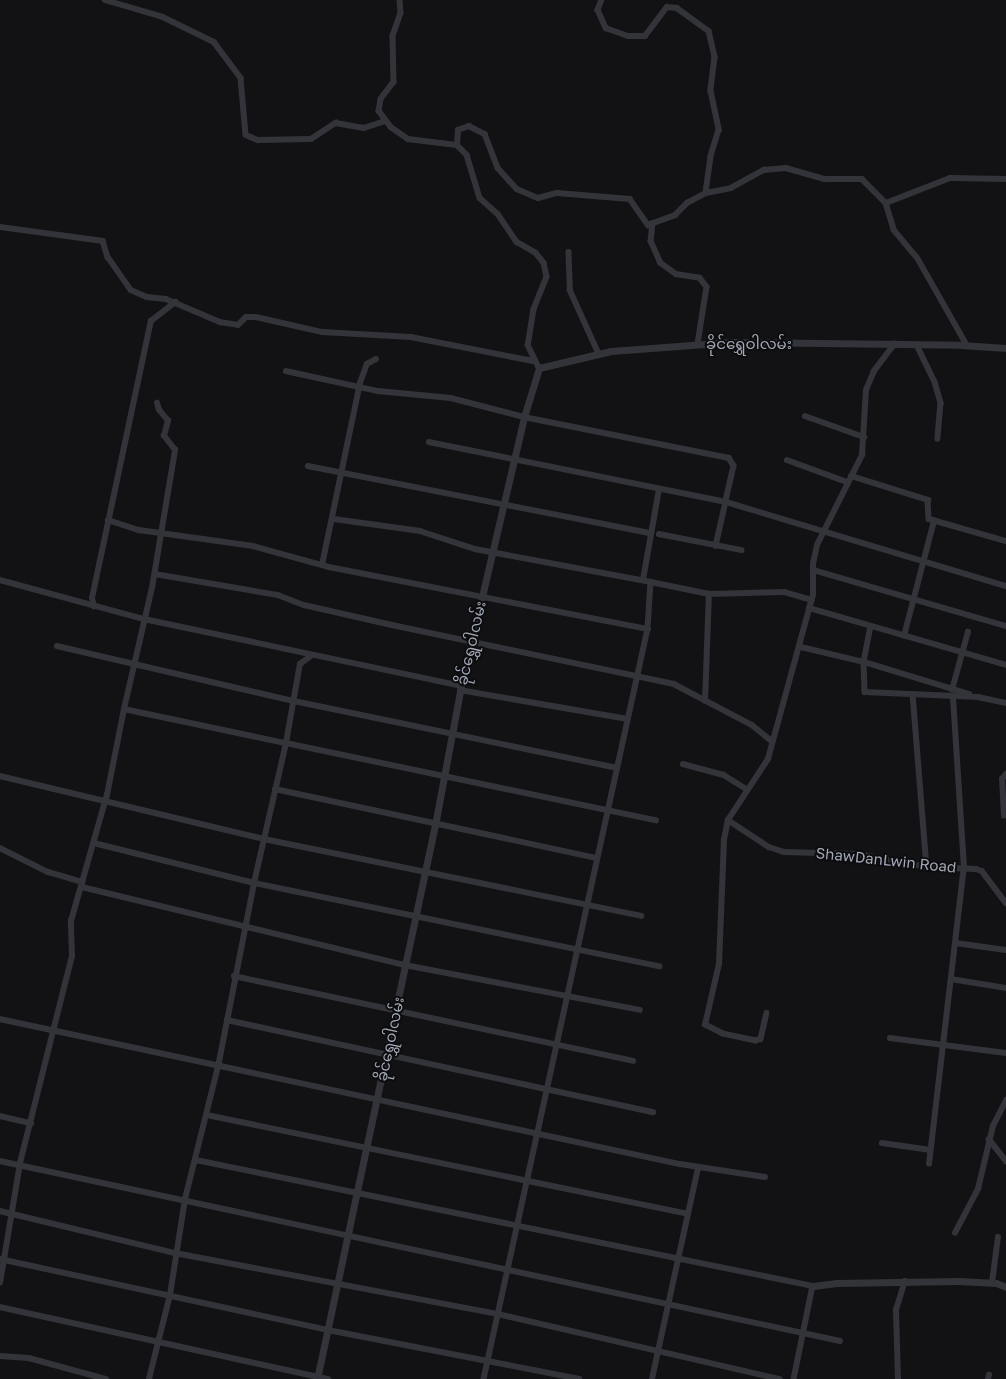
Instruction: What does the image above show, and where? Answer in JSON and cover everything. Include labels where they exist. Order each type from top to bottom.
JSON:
[{"type":"street","points":[[105,0],[163,17],[214,42],[241,78],[246,135],[258,140],[312,139],[336,123],[364,128],[386,121]]},
{"type":"street","points":[[400,0],[401,13],[393,36],[394,82],[381,99],[380,112],[386,121],[408,139],[458,143]]},
{"type":"street","points":[[602,0],[598,10],[606,28],[628,36],[645,36],[667,7],[677,8],[709,31],[715,57],[711,91],[719,130],[711,157],[706,193]]},
{"type":"street","points":[[539,368],[533,361],[528,345],[530,322],[547,278],[544,263],[536,253],[518,242],[498,214],[480,198],[467,155],[458,143],[458,133],[469,126],[485,134],[498,168],[517,189],[538,198],[557,193],[630,199],[648,225],[675,215],[688,203],[706,193],[731,188],[764,170],[786,168],[825,179],[862,179],[886,203],[894,230],[916,257],[967,345]]},
{"type":"street","points":[[886,203],[950,178],[1006,178]]},
{"type":"street","points":[[652,223],[650,241],[661,263],[676,274],[700,278],[707,287],[698,344]]},
{"type":"street","points":[[0,227],[103,241],[108,257],[131,290],[176,302],[220,322],[238,325],[246,317],[256,317],[322,332],[411,337],[533,361]]},
{"type":"street","points":[[569,252],[570,290],[599,354]]},
{"type":"street","points":[[94,607],[92,598],[151,321],[176,302]]},
{"type":"street","name":"ခိုင်ရွှေဝါလမ်း","points":[[317,1378],[435,825],[460,688],[524,417],[539,368],[599,354],[732,342],[967,345],[1006,348]]},
{"type":"street","points":[[767,1013],[761,1039],[756,1041],[712,1030],[704,1021],[719,964],[724,840],[728,820],[746,789],[768,759],[782,702],[801,647],[812,600],[817,545],[862,455],[866,390],[874,371],[894,344]]},
{"type":"street","points":[[917,345],[935,382],[942,404],[938,440]]},
{"type":"street","points":[[322,565],[334,519],[360,386],[367,364],[376,358]]},
{"type":"street","points":[[286,371],[360,386],[451,398],[524,417],[729,458],[734,466],[716,546]]},
{"type":"street","points":[[0,1282],[20,1163],[72,956],[71,921],[106,800],[124,709],[155,574],[174,450],[164,436],[168,421],[158,410],[157,403]]},
{"type":"street","points":[[805,416],[864,437]]},
{"type":"street","points":[[430,442],[514,461],[726,502],[1006,586]]},
{"type":"street","points":[[787,460],[847,482]]},
{"type":"street","points":[[308,466],[650,533]]},
{"type":"street","points":[[851,476],[928,500],[929,519],[1006,541]]},
{"type":"street","points":[[643,580],[658,489]]},
{"type":"street","points":[[334,519],[420,531],[475,549],[493,550],[709,594],[784,592],[812,600]]},
{"type":"street","points":[[108,520],[162,533],[253,546],[322,565],[481,598],[648,629]]},
{"type":"street","points":[[904,636],[921,561],[934,521]]},
{"type":"street","points":[[658,534],[740,550]]},
{"type":"street","points":[[814,570],[1006,626]]},
{"type":"street","points":[[155,574],[278,595],[304,605],[674,684],[752,725],[772,740]]},
{"type":"street","points":[[0,580],[94,607],[144,619],[183,625],[311,656],[460,688],[628,719]]},
{"type":"street","points":[[484,1379],[648,629],[651,582]]},
{"type":"street","points":[[705,701],[709,594]]},
{"type":"street","points":[[809,608],[1006,665]]},
{"type":"street","points":[[871,626],[864,662],[865,692],[953,693]]},
{"type":"street","points":[[929,1164],[964,868],[953,693],[968,632]]},
{"type":"street","points":[[57,646],[136,662],[294,701],[617,768]]},
{"type":"street","points":[[801,647],[864,662],[953,693],[1006,703]]},
{"type":"street","points":[[149,1379],[170,1295],[175,1253],[185,1199],[218,1067],[234,976],[286,743],[300,664],[311,656]]},
{"type":"street","points":[[913,694],[927,867]]},
{"type":"street","points":[[124,709],[443,778],[607,812],[656,820]]},
{"type":"street","points":[[683,764],[724,776],[746,789]]},
{"type":"street","points":[[1004,816],[1002,779],[1006,774]]},
{"type":"street","points":[[0,776],[264,839],[641,916]]},
{"type":"street","points":[[275,789],[435,825],[597,858]]},
{"type":"street","name":"ShawDanLwin Road","points":[[728,820],[769,847],[784,852],[858,854],[927,867],[964,868],[982,872],[1006,903]]},
{"type":"street","points":[[94,842],[254,883],[660,966]]},
{"type":"street","points":[[0,848],[48,872],[83,884],[245,927],[405,965],[640,1010]]},
{"type":"street","points":[[956,943],[1006,950]]},
{"type":"street","points":[[234,976],[633,1061]]},
{"type":"street","points":[[951,979],[1006,988]]},
{"type":"street","points":[[0,1019],[218,1067],[538,1132],[698,1168],[765,1177]]},
{"type":"street","points":[[227,1020],[653,1112]]},
{"type":"street","points":[[890,1038],[943,1043],[1006,1053]]},
{"type":"street","points":[[955,1233],[978,1189],[989,1139],[998,1113],[1006,1100]]},
{"type":"street","points":[[207,1115],[688,1214]]},
{"type":"street","points":[[0,1116],[31,1123]]},
{"type":"street","points":[[989,1139],[1006,1161]]},
{"type":"street","points":[[882,1143],[931,1150]]},
{"type":"street","points":[[0,1160],[840,1342]]},
{"type":"street","points":[[196,1160],[518,1223],[813,1286],[905,1281],[992,1283],[1006,1288]]},
{"type":"street","points":[[652,1379],[698,1168]]},
{"type":"street","points":[[0,1210],[175,1253],[336,1285],[498,1314],[780,1379]]},
{"type":"street","points":[[992,1283],[998,1237]]},
{"type":"street","points":[[3,1259],[328,1330],[578,1379]]},
{"type":"street","points":[[898,1379],[896,1310],[905,1281]]},
{"type":"street","points":[[794,1379],[813,1286]]},
{"type":"street","points":[[0,1307],[328,1379]]},
{"type":"street","points":[[0,1356],[28,1358],[106,1379]]}]
